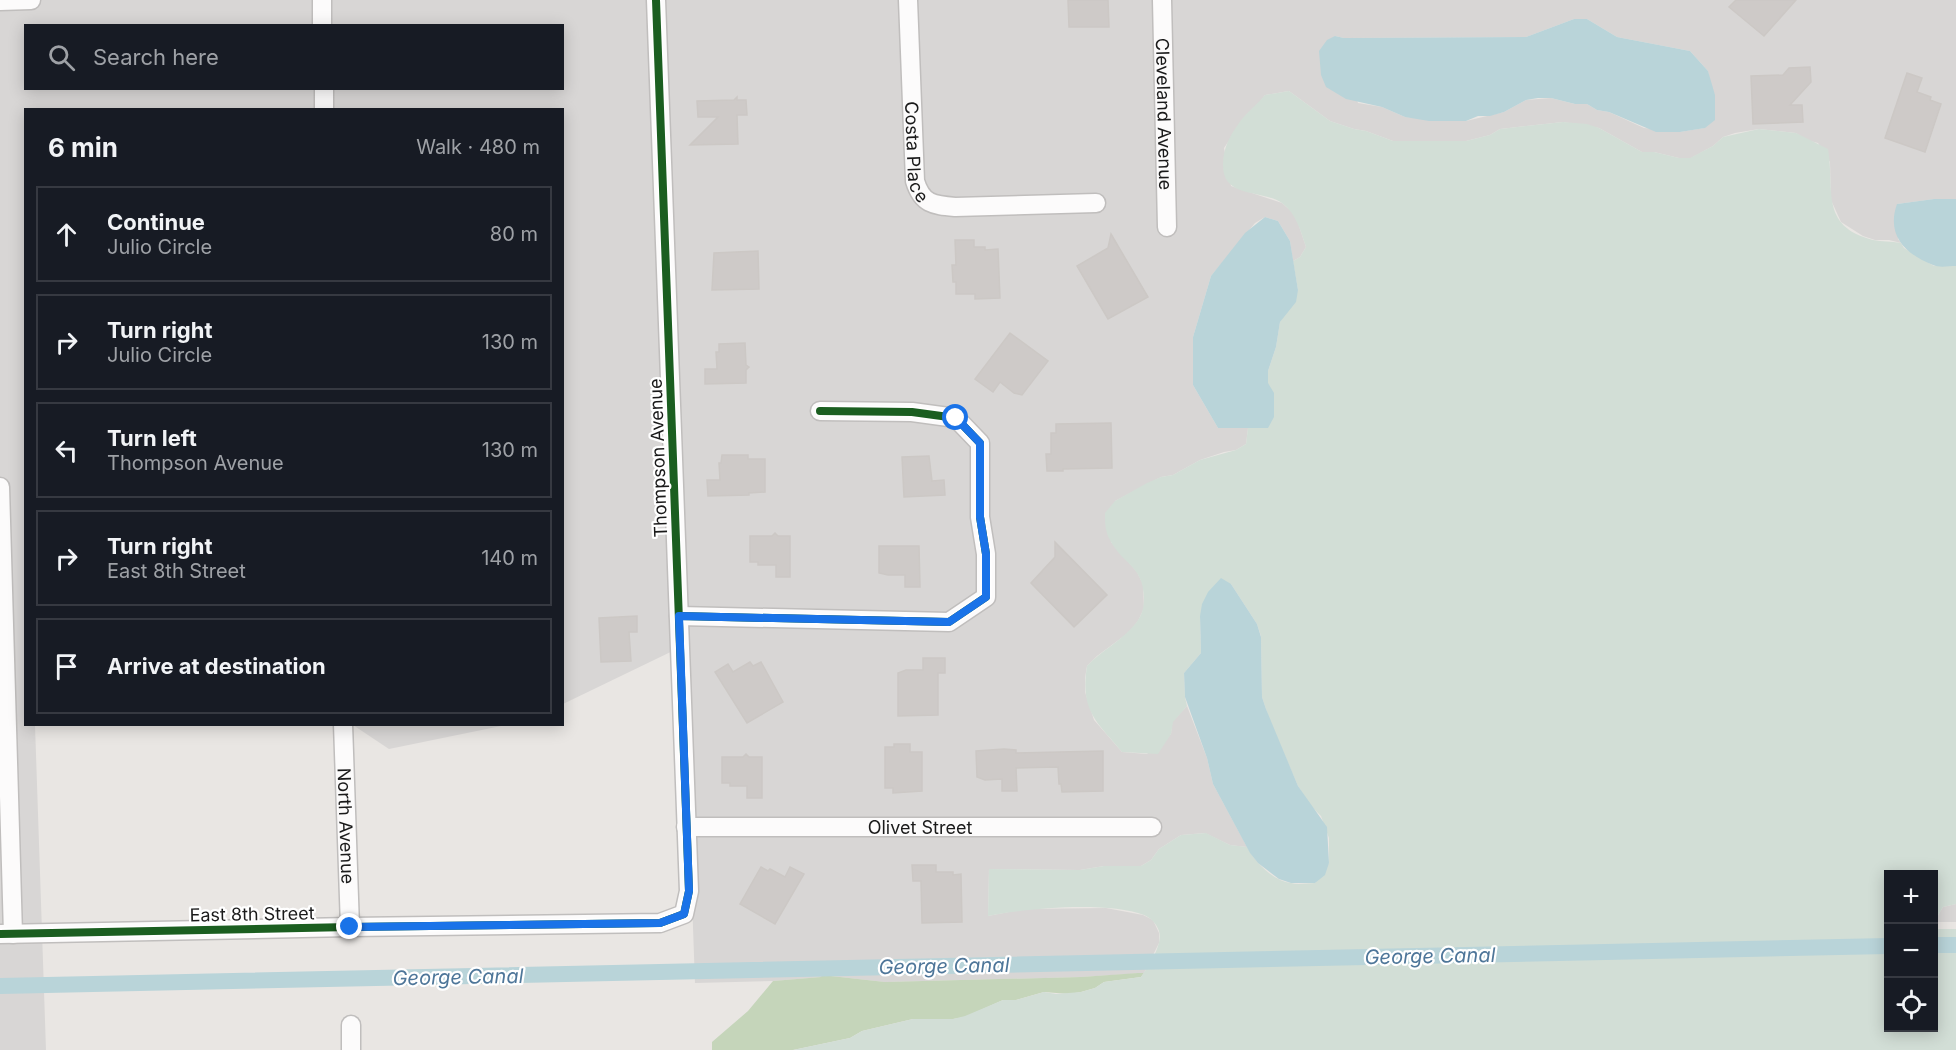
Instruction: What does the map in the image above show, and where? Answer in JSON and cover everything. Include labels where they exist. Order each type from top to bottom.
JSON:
[{"type":"street","points":[[0,1],[31,0]]},
{"type":"street","points":[[322,0],[322,24]]},
{"type":"street","name":"Thompson Avenue","points":[[656,0],[689,891],[684,914]]},
{"type":"street","name":"Costa Place","points":[[908,0],[915,181],[918,193],[935,205],[955,207],[1096,203]]},
{"type":"street","name":"Cleveland Avenue","points":[[1161,0],[1167,227]]},
{"type":"street","points":[[324,90],[324,108]]},
{"type":"street","points":[[679,616],[949,622],[986,597],[986,554],[980,517],[980,443],[956,418],[912,412],[820,411]]},
{"type":"street","points":[[0,487],[7,934]]},
{"type":"street","name":"North Avenue","points":[[344,726],[350,927]]},
{"type":"street","name":"Olivet Street","points":[[686,827],[1152,827]]},
{"type":"street","name":"East 8th Street","points":[[7,934],[660,923],[684,914]]},
{"type":"street","points":[[351,1025],[351,1050]]},
{"type":"shaded area","points":[[0,0],[1956,0],[1956,199],[1934,199],[1897,204],[1898,239],[1901,243],[1863,236],[1841,222],[1831,200],[1830,162],[1818,143],[1806,140],[1796,133],[1759,129],[1735,133],[1723,137],[1713,146],[1691,158],[1679,158],[1654,152],[1642,152],[1599,128],[1563,122],[1500,129],[1490,135],[1466,141],[1393,141],[1330,121],[1289,91],[1265,95],[1247,114],[1224,148],[1231,186],[1282,203],[1292,212],[1298,223],[1306,247],[1300,257],[1293,261],[1290,241],[1278,221],[1265,217],[1255,223],[1211,276],[1193,337],[1193,385],[1218,428],[1248,428],[1246,444],[1236,450],[1200,460],[1115,501],[1111,542],[1137,572],[1143,584],[1144,608],[1138,621],[1128,633],[1087,666],[1085,692],[1094,720],[1122,752],[1147,754],[1171,734],[1172,722],[1187,706],[1207,758],[1213,784],[1247,847],[1230,845],[1205,833],[1181,835],[1159,849],[1151,860],[1141,866],[1104,866],[1080,870],[989,869],[988,916],[1025,909],[1106,908],[1143,915],[1153,920],[1159,933],[1159,943],[1144,973],[1081,977],[885,982],[822,975],[822,977],[773,981],[695,983],[683,646],[564,704],[564,108],[24,108],[24,726],[35,726],[46,1050],[0,1050]],"holes":[[[1574,19],[1587,19],[1617,37],[1690,51],[1708,71],[1715,119],[1704,128],[1680,132],[1644,128],[1587,104],[1575,104],[1551,98],[1526,100],[1504,112],[1466,121],[1405,117],[1382,107],[1358,103],[1335,36],[1344,38],[1526,37]]]},
{"type":"shaded area","points":[[1289,91],[1330,121],[1393,141],[1466,141],[1490,135],[1500,129],[1563,122],[1587,124],[1599,128],[1642,152],[1690,158],[1713,146],[1723,137],[1759,129],[1796,133],[1828,149],[1833,205],[1844,226],[1856,234],[1873,240],[1901,243],[1904,248],[1934,266],[1956,266],[1956,904],[1943,907],[1938,915],[1938,870],[1884,870],[1884,1032],[1938,1032],[1938,929],[1956,929],[1956,1050],[793,1050],[850,1038],[862,1031],[913,1019],[953,1019],[1003,1000],[1016,1000],[1044,992],[1056,994],[1081,992],[1095,988],[1104,982],[1141,977],[1157,949],[1160,937],[1158,928],[1147,916],[1110,908],[1067,907],[1023,910],[988,916],[989,869],[1080,870],[1104,866],[1141,866],[1151,860],[1159,849],[1181,835],[1206,833],[1230,845],[1247,847],[1265,870],[1284,881],[1297,884],[1315,883],[1329,863],[1329,838],[1321,816],[1311,806],[1298,786],[1262,697],[1261,636],[1257,624],[1231,584],[1200,616],[1201,653],[1184,673],[1187,706],[1173,722],[1171,734],[1158,754],[1122,752],[1092,714],[1086,694],[1087,666],[1136,623],[1144,605],[1140,579],[1110,540],[1106,530],[1105,513],[1115,501],[1147,483],[1173,475],[1200,460],[1236,450],[1246,444],[1248,428],[1268,428],[1268,371],[1276,347],[1280,322],[1298,290],[1293,261],[1300,257],[1306,247],[1297,223],[1287,207],[1273,199],[1236,188],[1224,175],[1225,149],[1243,118],[1265,95]]},
{"type":"shaded area","points":[[354,726],[501,726],[389,749]]},
{"type":"shaded area","points":[[1956,904],[1956,922],[1938,922],[1938,915],[1943,907]]},
{"type":"green space","points":[[1144,973],[1141,977],[1104,982],[1095,988],[1081,992],[1069,994],[1044,992],[1016,1000],[1003,1000],[965,1017],[913,1019],[862,1031],[850,1038],[793,1050],[712,1050],[712,1042],[748,1011],[773,981],[821,977],[822,975],[885,982],[1081,977]]},
{"type":"water","points":[[1574,19],[1587,19],[1617,37],[1690,51],[1708,71],[1715,95],[1715,120],[1705,128],[1680,132],[1656,132],[1587,104],[1538,98],[1526,100],[1504,112],[1490,116],[1478,116],[1466,121],[1429,121],[1405,117],[1382,107],[1346,99],[1326,87],[1321,75],[1319,51],[1327,40],[1335,36],[1344,38],[1526,37]]},
{"type":"water","points":[[1934,199],[1956,199],[1956,266],[1938,266],[1923,260],[1906,249],[1896,234],[1894,215],[1897,204]]},
{"type":"water","points":[[1265,217],[1278,221],[1290,241],[1298,290],[1296,302],[1280,322],[1276,347],[1268,371],[1268,383],[1274,393],[1274,417],[1268,428],[1218,428],[1193,385],[1193,337],[1211,276],[1245,233]]},
{"type":"water","points":[[1221,578],[1231,584],[1257,624],[1261,637],[1262,697],[1266,709],[1298,786],[1327,827],[1329,863],[1325,875],[1315,883],[1291,883],[1279,879],[1258,863],[1250,853],[1213,784],[1207,758],[1185,697],[1184,673],[1201,653],[1202,604],[1208,592]]},
{"type":"building","points":[[1068,0],[1108,0],[1109,27],[1069,27]]},
{"type":"building","points":[[1736,0],[1796,0],[1764,36],[1729,7]]},
{"type":"building","points":[[1810,67],[1811,82],[1790,105],[1802,105],[1803,122],[1753,124],[1751,76],[1783,75],[1789,68]]},
{"type":"building","points":[[1907,73],[1922,78],[1917,92],[1941,104],[1925,152],[1885,138]]},
{"type":"building","points":[[737,97],[737,100],[746,100],[747,115],[737,115],[738,144],[690,145],[718,117],[698,117],[697,101],[734,100]]},
{"type":"building","points":[[1111,234],[1148,297],[1108,319],[1077,266],[1108,248]]},
{"type":"building","points":[[955,240],[974,240],[974,247],[985,247],[985,250],[998,249],[1000,298],[975,299],[975,294],[956,294],[952,265],[956,265]]},
{"type":"building","points":[[758,251],[759,289],[712,290],[714,253]]},
{"type":"building","points":[[1010,333],[1048,361],[1022,395],[1014,393],[1000,382],[993,392],[975,379]]},
{"type":"building","points":[[745,343],[746,365],[749,367],[746,370],[746,383],[705,384],[705,369],[717,369],[716,352],[719,352],[719,344]]},
{"type":"building","points":[[1111,423],[1112,468],[1047,471],[1046,454],[1051,454],[1051,433],[1056,433],[1056,424]]},
{"type":"building","points":[[722,455],[748,455],[748,459],[765,459],[765,492],[749,493],[749,495],[708,496],[707,480],[720,480],[719,463],[721,463]]},
{"type":"building","points":[[929,456],[932,481],[944,480],[945,495],[904,497],[902,457]]},
{"type":"building","points":[[775,533],[778,536],[790,536],[790,577],[776,577],[776,565],[758,565],[758,562],[750,562],[750,536],[772,536]]},
{"type":"building","points":[[1055,542],[1107,595],[1074,627],[1031,583],[1055,557]]},
{"type":"building","points":[[879,546],[919,546],[920,587],[905,587],[905,575],[879,573]]},
{"type":"building","points":[[637,616],[637,632],[629,632],[631,661],[601,662],[599,618]]},
{"type":"building","points":[[923,658],[945,658],[945,673],[938,673],[938,715],[898,716],[898,673],[906,670],[923,670]]},
{"type":"building","points":[[750,662],[753,666],[761,662],[783,702],[747,723],[715,672],[728,664],[733,672]]},
{"type":"building","points":[[894,744],[910,744],[910,752],[922,752],[922,791],[893,793],[893,788],[885,788],[885,747],[894,747]]},
{"type":"building","points":[[1016,750],[1016,753],[1103,751],[1103,791],[1062,792],[1058,767],[1016,768],[1017,791],[1002,791],[1002,779],[985,780],[977,777],[976,751]]},
{"type":"building","points":[[746,754],[749,757],[762,757],[762,798],[747,798],[747,786],[730,786],[730,783],[722,783],[722,757],[743,757]]},
{"type":"building","points":[[912,865],[936,865],[936,872],[961,874],[962,922],[922,923],[921,881],[913,881]]},
{"type":"building","points":[[761,867],[785,877],[790,867],[804,874],[775,924],[740,904]]},
{"type":"waterway","name":"George Canal","points":[[1938,945],[1956,945]]},
{"type":"waterway","name":"George Canal","points":[[0,986],[1884,946]]},
{"type":"cycle path","points":[[0,934],[660,923],[684,914],[689,891],[656,0]]},
{"type":"cycle path","points":[[679,616],[949,622],[986,597],[986,554],[980,517],[980,443],[956,418],[912,412],[820,411]]},
{"type":"route","points":[[350,927],[660,923],[684,914],[689,891],[679,616],[949,622],[986,597],[986,554],[980,517],[980,443],[956,418]]}]
